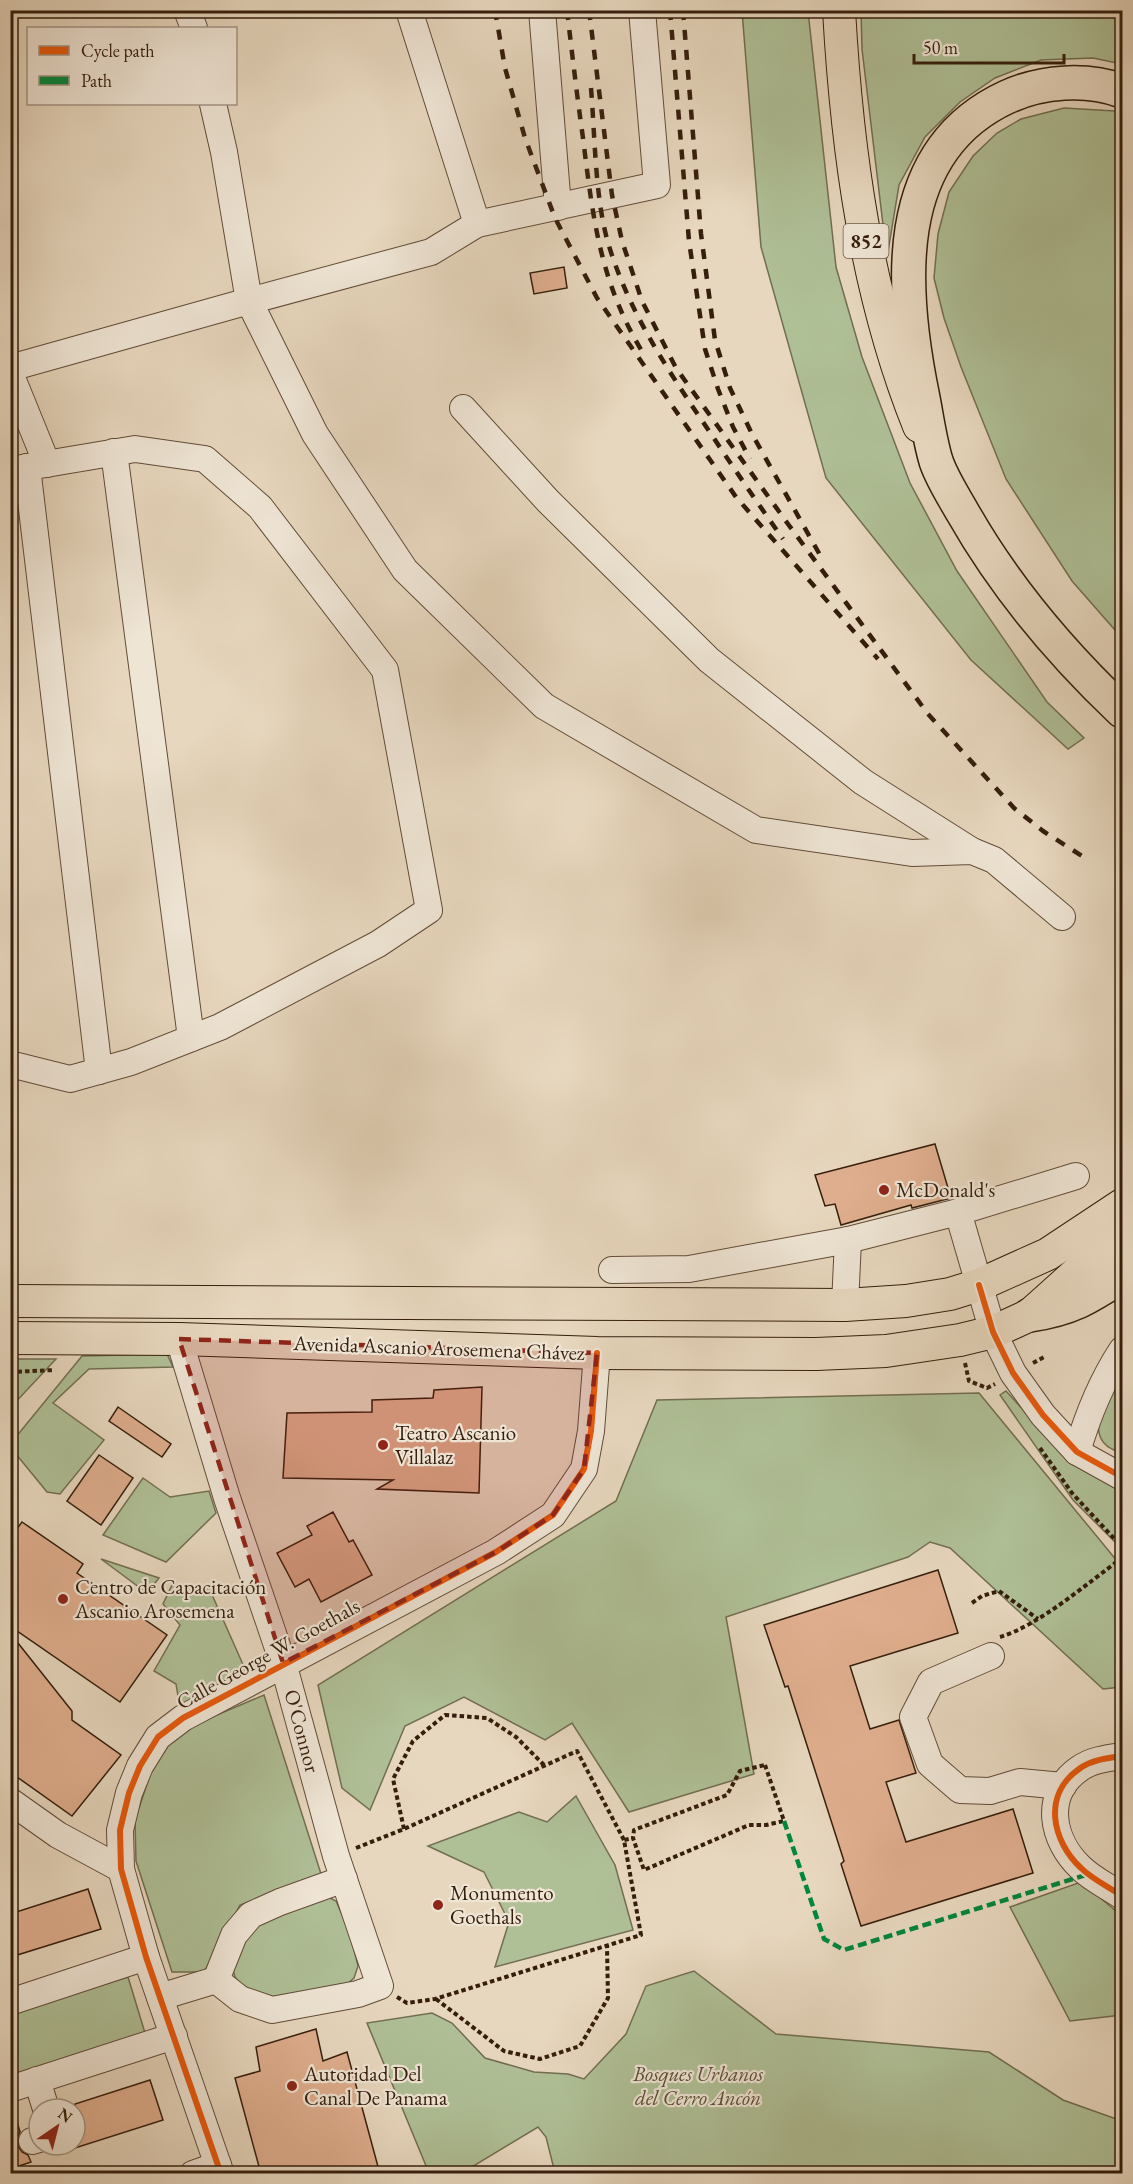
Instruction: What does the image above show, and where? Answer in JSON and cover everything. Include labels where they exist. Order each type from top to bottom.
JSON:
[{"type":"highway","points":[[936,462],[911,333],[907,276],[912,224],[918,198],[928,176],[941,152],[965,125],[981,112],[1014,94],[1049,84],[1069,83],[1122,91]]},
{"type":"highway","name":"852","points":[[936,462],[996,568],[1045,630],[1122,711]]},
{"type":"highway","points":[[996,568],[1122,688]]},
{"type":"highway","points":[[1030,1315],[1057,1311],[1086,1299],[1122,1276]]},
{"type":"main road","name":"852","points":[[839,10],[854,169],[870,268],[902,381],[936,462]]},
{"type":"main road","name":"Avenida Ascanio Arosemena Chávez","points":[[10,1301],[845,1305],[906,1301],[950,1294],[1048,1254],[1122,1205]]},
{"type":"main road","name":"Avenida Ascanio Arosemena Chávez","points":[[10,1338],[179,1339],[597,1353],[858,1353],[886,1351],[960,1340],[993,1332],[1030,1315],[1090,1262],[1122,1240]]},
{"type":"street","points":[[187,10],[194,27]]},
{"type":"street","points":[[409,10],[477,224]]},
{"type":"street","points":[[542,10],[558,207]]},
{"type":"street","points":[[10,368],[431,252],[477,224],[657,185],[642,10]]},
{"type":"street","points":[[213,105],[224,152],[249,301],[315,434],[405,570],[544,706],[756,830],[912,853],[972,851]]},
{"type":"street","points":[[10,373],[28,467],[99,1071]]},
{"type":"street","points":[[463,408],[548,501],[708,660],[863,782],[972,851],[994,860],[1062,917]]},
{"type":"street","points":[[10,1064],[70,1079],[131,1062],[220,1027],[378,944],[429,910],[385,670],[260,507],[205,459],[135,449],[28,467]]},
{"type":"street","points":[[114,452],[191,1038]]},
{"type":"street","points":[[612,1269],[688,1269],[848,1240],[958,1212],[1076,1176]]},
{"type":"street","points":[[958,1212],[993,1332],[1013,1373],[1043,1414],[1077,1452],[1122,1477]]},
{"type":"street","points":[[845,1305],[848,1240]]},
{"type":"street","name":"O'Connor","points":[[179,1339],[227,1498],[283,1663],[340,1868],[380,1986]]},
{"type":"street","points":[[1077,1452],[1093,1401],[1105,1376],[1122,1350]]},
{"type":"street","name":"Calle George W. Goethals","points":[[220,2169],[146,1957],[121,1869],[120,1830],[129,1793],[140,1766],[158,1737],[183,1718],[496,1552],[553,1515],[584,1469],[591,1431],[597,1353]]},
{"type":"street","points":[[993,1647],[931,1682],[913,1717],[930,1764],[960,1791],[990,1791],[1020,1782],[1063,1786]]},
{"type":"street","points":[[1122,1756],[1097,1760],[1079,1769],[1063,1786],[1055,1804],[1055,1826],[1066,1851],[1082,1870],[1122,1896]]},
{"type":"street","points":[[10,1801],[58,1835],[121,1869]]},
{"type":"street","points":[[216,1980],[234,1935],[251,1915],[340,1868]]},
{"type":"street","points":[[10,2002],[146,1957]]},
{"type":"street","points":[[216,1980],[240,1999],[272,2010],[358,1994],[380,1986]]},
{"type":"street","points":[[160,1997],[216,1980]]},
{"type":"street","points":[[10,2089],[174,2036]]},
{"type":"street","points":[[37,2080],[42,2097]]},
{"type":"street","points":[[193,2174],[220,2169]]},
{"type":"path","points":[[10,1372],[56,1370]]},
{"type":"path","points":[[995,1384],[1001,1393]]},
{"type":"path","points":[[1040,1447],[1072,1493],[1122,1547]]},
{"type":"path","points":[[993,1647],[1122,1558]]},
{"type":"path","points":[[972,1602],[999,1591],[1038,1618]]},
{"type":"path","points":[[404,1829],[393,1779],[413,1742],[445,1715],[487,1718],[516,1737],[544,1765]]},
{"type":"path","points":[[340,1868],[404,1829],[577,1751],[624,1840],[641,1935],[435,1999],[407,2003],[380,1986]]},
{"type":"path","points":[[765,1765],[784,1821],[766,1825],[748,1825],[644,1870],[633,1838],[634,1830],[727,1795],[740,1771],[765,1765]]},
{"type":"path","points":[[624,1840],[633,1838]]},
{"type":"path","points":[[435,1999],[504,2051],[540,2059],[580,2046],[608,1998],[607,1946]]},
{"type":"highlighted area","points":[[179,1339],[597,1353],[584,1469],[553,1515],[496,1552],[283,1663]]},
{"type":"green space","points":[[742,11],[808,11],[836,267],[862,357],[910,483],[957,571],[1047,702],[1084,738],[1068,749],[971,660],[826,478],[761,247]]},
{"type":"green space","points":[[861,11],[1122,11],[1122,64],[1093,58],[1041,60],[995,78],[960,102],[925,137],[899,185],[887,258],[862,49]]},
{"type":"green space","points":[[1064,108],[1115,111],[1122,114],[1122,638],[1072,581],[1006,479],[961,367],[944,318],[934,278],[938,234],[949,192],[973,156],[997,133],[1021,119]]},
{"type":"green space","points":[[167,1354],[173,1367],[89,1369],[53,1403],[104,1440],[60,1494],[47,1492],[11,1448],[11,1443],[82,1356]]},
{"type":"green space","points":[[10,1359],[56,1359],[11,1407]]},
{"type":"green space","points":[[1122,1366],[1122,1454],[1106,1445],[1100,1437],[1098,1427],[1107,1395]]},
{"type":"green space","points":[[1006,1391],[1072,1460],[1122,1490],[1122,1549],[1073,1500],[1000,1395]]},
{"type":"green space","points":[[979,1393],[1122,1567],[1122,1687],[1103,1689],[950,1548],[930,1542],[908,1557],[726,1617],[754,1774],[629,1812],[572,1723],[545,1740],[464,1697],[405,1726],[370,1810],[342,1788],[318,1685],[616,1501],[657,1400]]},
{"type":"green space","points":[[143,1478],[170,1497],[209,1491],[216,1513],[166,1562],[103,1535]]},
{"type":"green space","points":[[101,1559],[159,1578],[147,1593]]},
{"type":"green space","points":[[172,1585],[209,1588],[249,1678],[180,1708],[176,1684],[154,1671],[180,1625],[163,1604]]},
{"type":"green space","points":[[264,1695],[322,1877],[240,1905],[204,1972],[172,1972],[136,1861],[135,1820],[153,1766],[179,1731]]},
{"type":"green space","points":[[576,1796],[615,1865],[633,1930],[495,1967],[509,1922],[484,1872],[428,1846],[519,1812],[547,1822]]},
{"type":"green space","points":[[1081,1882],[1122,1916],[1122,2015],[1070,2021],[1010,1907]]},
{"type":"green space","points":[[328,1897],[336,1901],[350,1933],[358,1966],[354,1978],[346,1985],[275,2001],[244,1989],[235,1977],[231,1963],[253,1924]]},
{"type":"green space","name":"Bosques Urbanos del Cerro Ancón","points":[[694,1971],[776,2034],[989,2052],[1063,2100],[1122,2121],[1122,2173],[555,2173],[546,2137],[538,2127],[462,2173],[429,2173],[367,2023],[432,2013],[452,2023],[485,2058],[534,2072],[568,2074],[584,2079],[626,2034],[646,1986]]},
{"type":"green space","points":[[128,1977],[145,2033],[11,2076],[11,2013]]},
{"type":"building","points":[[564,267],[567,288],[534,294],[530,273]]},
{"type":"building","name":"McDonald's","points":[[935,1144],[951,1198],[912,1208],[911,1205],[841,1225],[835,1204],[825,1206],[815,1175]]},
{"type":"building","name":"Teatro Ascanio Villalaz","points":[[482,1387],[479,1493],[377,1489],[393,1480],[283,1478],[287,1413],[372,1412],[372,1400],[433,1398],[434,1390]]},
{"type":"building","points":[[118,1407],[171,1444],[162,1457],[109,1421]]},
{"type":"building","points":[[99,1455],[133,1478],[101,1525],[67,1501]]},
{"type":"building","points":[[333,1512],[349,1542],[353,1540],[372,1575],[321,1602],[309,1579],[295,1587],[277,1553],[312,1535],[307,1526]]},
{"type":"building","name":"Centro de Capacitación Ascanio Arosemena","points":[[22,1522],[83,1564],[77,1573],[167,1635],[120,1702],[10,1626],[10,1538]]},
{"type":"building","points":[[938,1570],[958,1633],[850,1666],[870,1729],[899,1720],[916,1773],[886,1782],[906,1842],[1013,1809],[1033,1873],[861,1926],[841,1864],[844,1861],[788,1686],[785,1687],[764,1625]]},
{"type":"building","points":[[10,1633],[72,1711],[72,1720],[121,1755],[72,1816],[10,1772],[10,1763],[17,1753],[10,1748]]},
{"type":"building","points":[[88,1889],[101,1929],[14,1956],[10,1945],[10,1914]]},
{"type":"building","points":[[316,2029],[323,2061],[347,2052],[380,2174],[261,2174],[235,2078],[260,2071],[256,2047]]},
{"type":"building","points":[[150,2080],[163,2120],[87,2144],[87,2100]]},
{"type":"building","points":[[10,2111],[14,2111],[20,2132],[17,2138],[18,2146],[31,2162],[10,2169]]},
{"type":"railway","points":[[495,10],[505,68],[525,138],[555,218],[597,298],[736,497],[878,659]]},
{"type":"railway","points":[[567,10],[595,223],[617,301],[643,353]]},
{"type":"railway","points":[[589,10],[612,195],[622,241],[642,301],[676,368],[928,714],[1014,808],[1043,831],[1082,856]]},
{"type":"railway","points":[[670,10],[689,241],[705,349],[733,427],[750,459]]},
{"type":"railway","points":[[683,10],[701,234],[715,340],[730,388],[752,434],[820,555]]},
{"type":"railway","points":[[591,88],[601,209],[604,228],[617,270],[649,337],[675,380],[783,539]]},
{"type":"marked path","points":[[784,1821],[824,1939],[844,1950],[1089,1874]]},
{"type":"cycle path","points":[[979,1285],[993,1332],[1013,1373],[1043,1415],[1077,1452],[1122,1477]]},
{"type":"cycle path","points":[[221,2174],[146,1957],[121,1869],[120,1830],[129,1793],[140,1766],[158,1737],[183,1718],[496,1552],[553,1515],[584,1469],[591,1431],[597,1353]]},
{"type":"cycle path","points":[[1122,1756],[1089,1763],[1067,1780],[1060,1792],[1055,1818],[1063,1845],[1071,1857],[1090,1876],[1122,1896]]},
{"type":"place","name":"McDonald's","points":[[884,1190]]},
{"type":"place","name":"Teatro Ascanio Villalaz","points":[[383,1445]]},
{"type":"place","name":"Centro de Capacitación Ascanio Arosemena","points":[[63,1599]]},
{"type":"place","name":"Monumento Goethals","points":[[438,1905]]},
{"type":"place","name":"Autoridad Del Canal De Panama","points":[[292,2086]]}]
